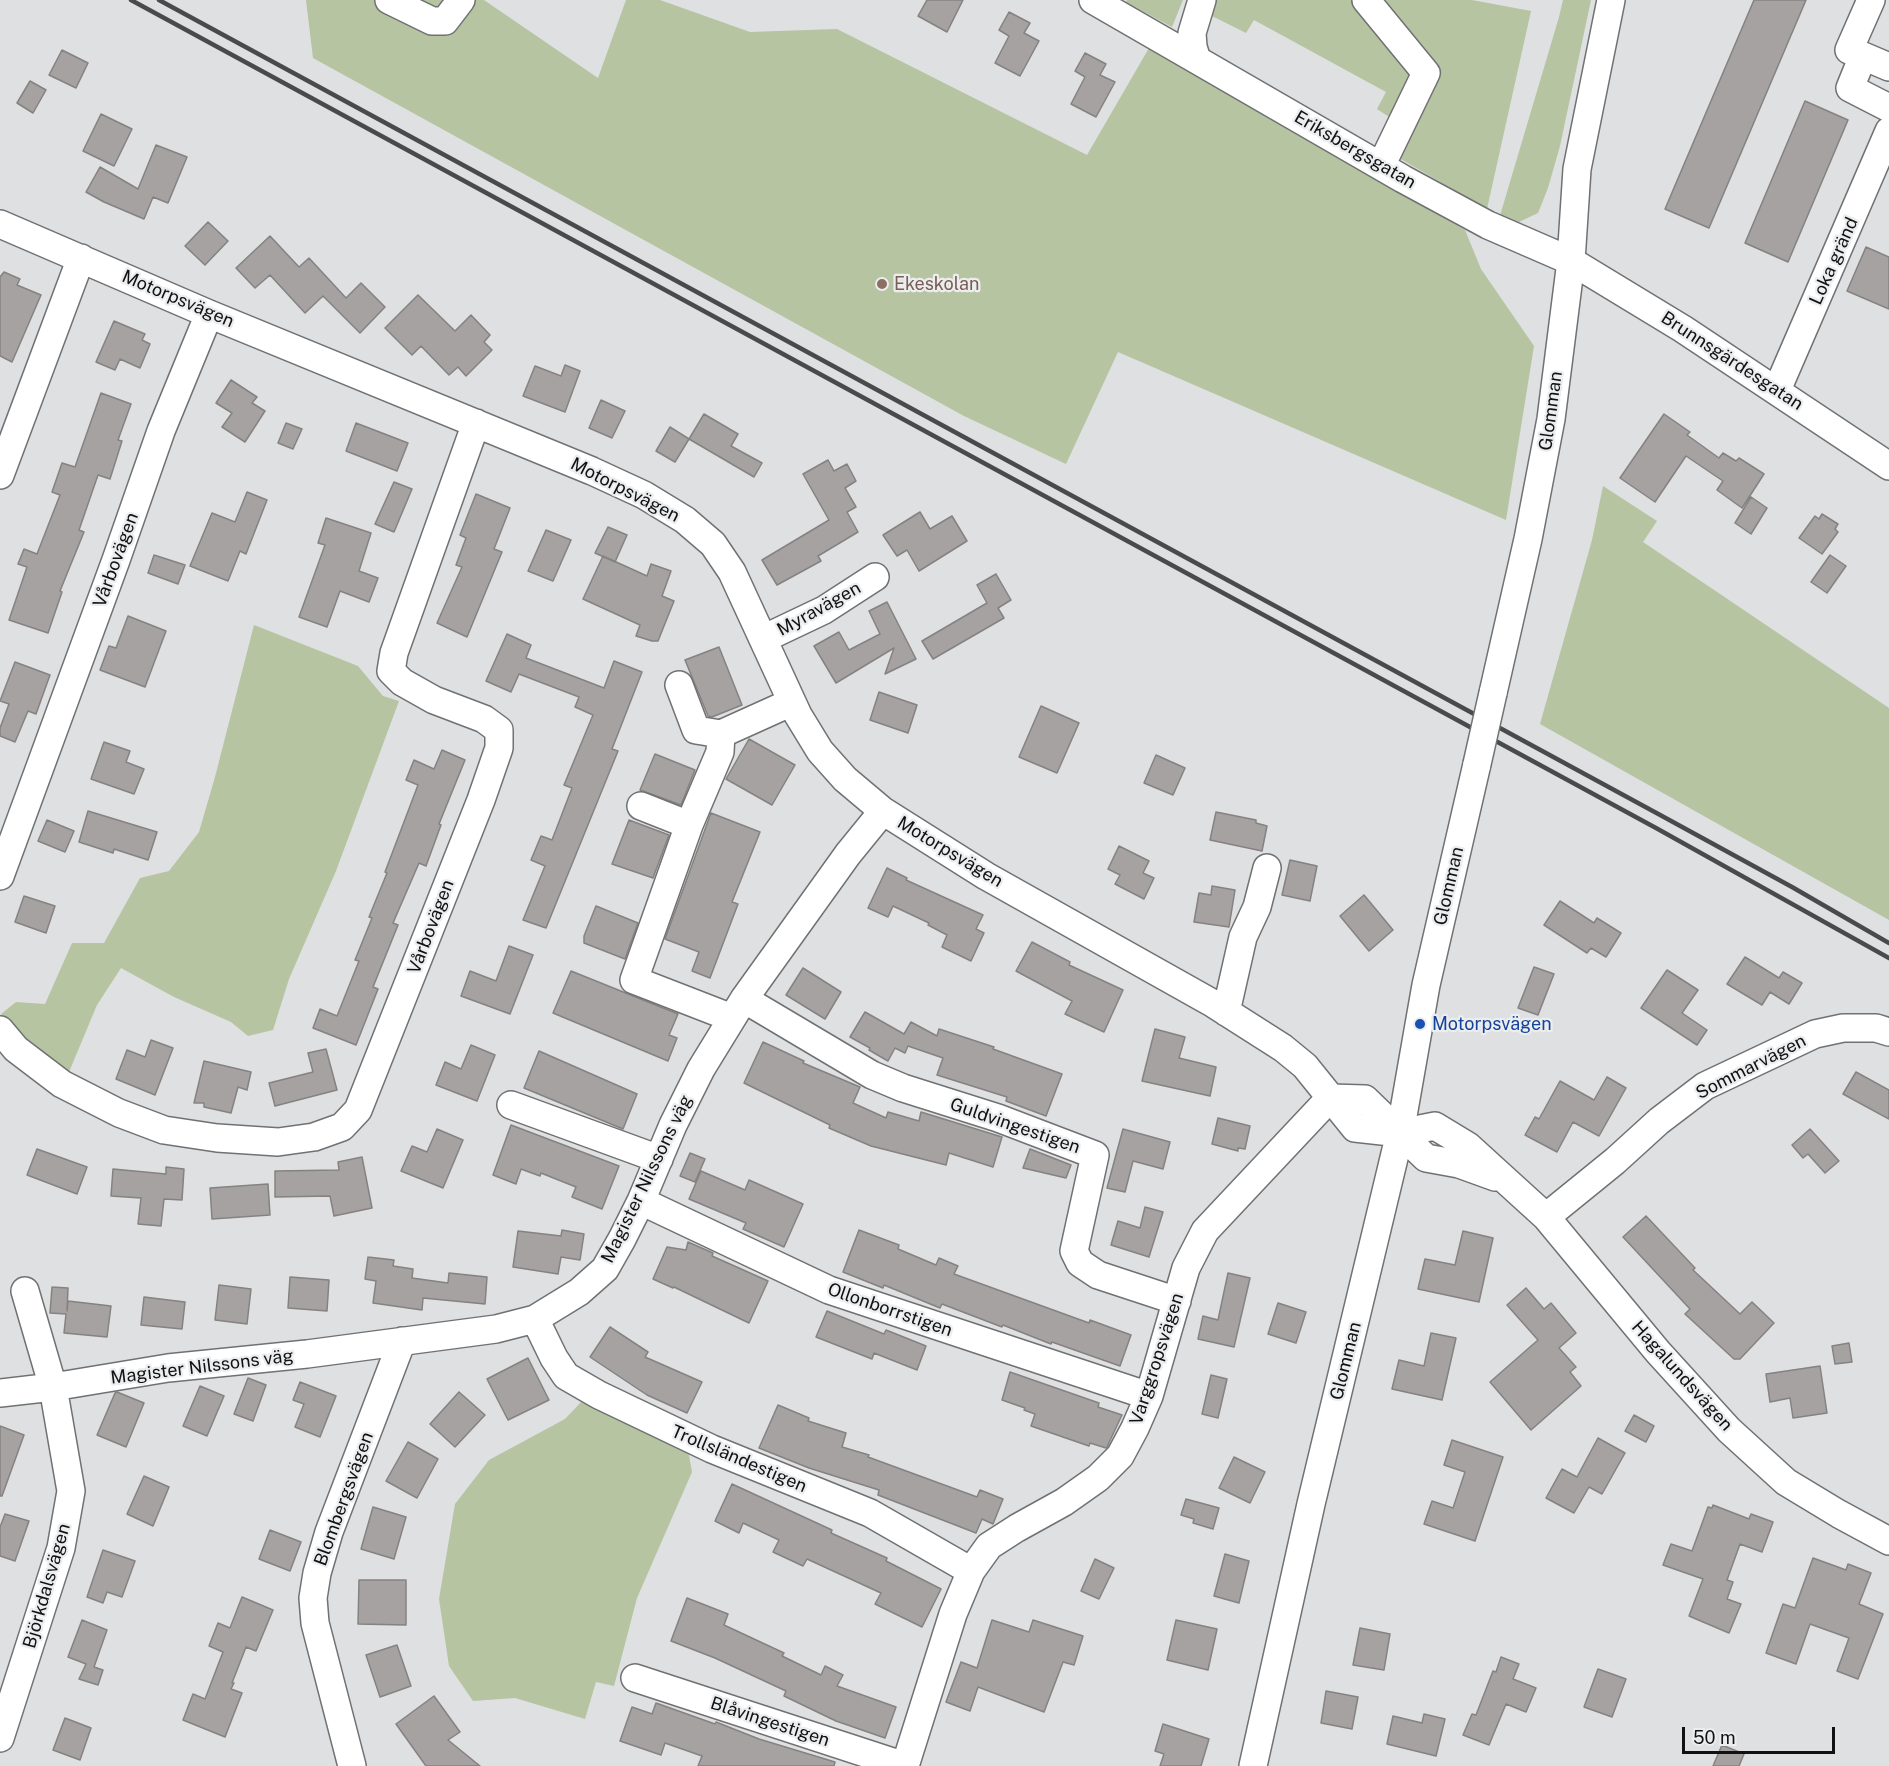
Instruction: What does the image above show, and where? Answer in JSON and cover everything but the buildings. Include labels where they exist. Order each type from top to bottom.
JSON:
[{"type":"street","points":[[388,0],[432,21],[445,21],[461,0]]},
{"type":"street","points":[[1197,60],[1192,33],[1202,0]]},
{"type":"street","points":[[1366,0],[1426,74],[1381,166]]},
{"type":"street","name":"Glomman","points":[[1253,1766],[1314,1494],[1400,1133],[1426,986],[1541,479],[1571,261],[1577,169],[1611,0]]},
{"type":"street","points":[[1889,8],[1871,0],[1849,50],[1889,67]]},
{"type":"street","name":"Eriksbergsgatan","points":[[1104,3],[1197,60],[1381,166],[1488,225],[1571,261]]},
{"type":"street","points":[[1863,56],[1850,88],[1889,108]]},
{"type":"street","name":"Loka gränd","points":[[1777,390],[1889,131]]},
{"type":"street","name":"Motorpsvägen","points":[[0,224],[209,314],[592,471],[644,495],[686,520],[712,544],[732,572],[792,702],[820,751],[845,779],[883,811],[986,876],[1095,936],[1283,1048],[1305,1066],[1354,1128],[1400,1133]]},
{"type":"street","points":[[0,475],[81,258]]},
{"type":"street","name":"Brunnsgärdesgatan","points":[[1571,261],[1639,301],[1889,466]]},
{"type":"street","name":"Vårbovägen","points":[[0,876],[162,431],[209,314]]},
{"type":"street","name":"Vårbovägen","points":[[0,1030],[16,1049],[62,1084],[119,1113],[164,1130],[217,1138],[278,1142],[314,1137],[342,1127],[358,1110],[477,811],[499,748],[499,730],[484,719],[434,700],[402,682],[391,671],[394,653],[476,423]]},
{"type":"street","name":"Myravägen","points":[[763,639],[824,610],[875,577]]},
{"type":"street","points":[[680,685],[696,730],[721,734],[792,702]]},
{"type":"street","points":[[721,734],[720,752],[689,825],[634,980],[738,1008]]},
{"type":"street","points":[[641,806],[689,825]]},
{"type":"street","name":"Magister Nilssons väg","points":[[0,1393],[53,1387],[168,1368],[307,1354],[496,1329],[535,1319],[579,1292],[605,1269],[641,1201],[701,1069],[738,1008],[848,854],[883,811]]},
{"type":"street","points":[[1226,1012],[1243,937],[1257,907],[1267,868]]},
{"type":"street","name":"Guldvingestigen","points":[[738,1008],[892,1084],[998,1118],[1095,1155],[1074,1251],[1080,1263],[1098,1275],[1177,1301]]},
{"type":"street","name":"Sommarvägen","points":[[1546,1217],[1608,1168],[1659,1121],[1705,1086],[1815,1034],[1843,1028],[1876,1028],[1889,1032]]},
{"type":"street","name":"Varggropsvägen","points":[[905,1766],[953,1614],[971,1571],[989,1546],[1064,1502],[1098,1478],[1120,1456],[1149,1396],[1186,1268],[1205,1231],[1330,1098]]},
{"type":"street","points":[[511,1105],[659,1159]]},
{"type":"street","name":"Hagalundsvägen","points":[[1400,1133],[1426,1158],[1459,1164],[1502,1179],[1546,1217],[1658,1352],[1729,1430],[1786,1482],[1889,1541]]},
{"type":"street","name":"Ollonborrstigen","points":[[641,1201],[829,1290],[1149,1396]]},
{"type":"street","name":"Björkdalsvägen","points":[[0,1738],[61,1548],[71,1491],[53,1387],[25,1292]]},
{"type":"street","name":"Trollsländestigen","points":[[535,1319],[554,1358],[566,1376],[599,1395],[712,1449],[870,1514],[971,1571]]},
{"type":"street","name":"Blombergsvägen","points":[[352,1766],[315,1623],[314,1598],[317,1572],[329,1532],[402,1341]]},
{"type":"street","name":"Blåvingestigen","points":[[635,1678],[905,1766]]},
{"type":"green space","points":[[306,0],[484,0],[598,78],[626,0],[660,0],[750,32],[837,29],[1087,155],[1149,48],[1465,230],[1481,269],[1534,346],[1506,520],[1118,352],[1066,464],[964,416],[313,58]]},
{"type":"green space","points":[[1127,0],[1183,0],[1172,27],[1126,2]]},
{"type":"green space","points":[[1215,0],[1472,0],[1531,11],[1487,209],[1399,158],[1411,131],[1377,109],[1386,92],[1254,20],[1246,33],[1210,15]]},
{"type":"green space","points":[[1563,0],[1591,0],[1560,146],[1548,188],[1538,213],[1517,223],[1499,219],[1559,17]]},
{"type":"green space","points":[[1603,486],[1657,521],[1643,542],[1889,708],[1889,920],[1540,724],[1592,540]]},
{"type":"green space","points":[[254,625],[358,666],[383,696],[399,701],[336,871],[289,979],[273,1030],[248,1036],[231,1022],[174,997],[121,968],[97,1005],[69,1072],[41,1053],[1,1014],[16,1002],[45,1004],[72,943],[104,943],[140,878],[169,871],[199,832]]},
{"type":"green space","points":[[583,1400],[688,1450],[692,1472],[637,1598],[614,1686],[596,1682],[585,1719],[515,1698],[473,1701],[449,1666],[439,1599],[455,1504],[489,1460],[565,1419]]},
{"type":"railway","points":[[131,0],[1656,828],[1889,958]]},
{"type":"railway","points":[[159,0],[1662,816],[1889,943]]},
{"type":"place","name":"Ekeskolan","points":[[882,284]]},
{"type":"place","name":"Motorpsvägen","points":[[1420,1024]]}]
